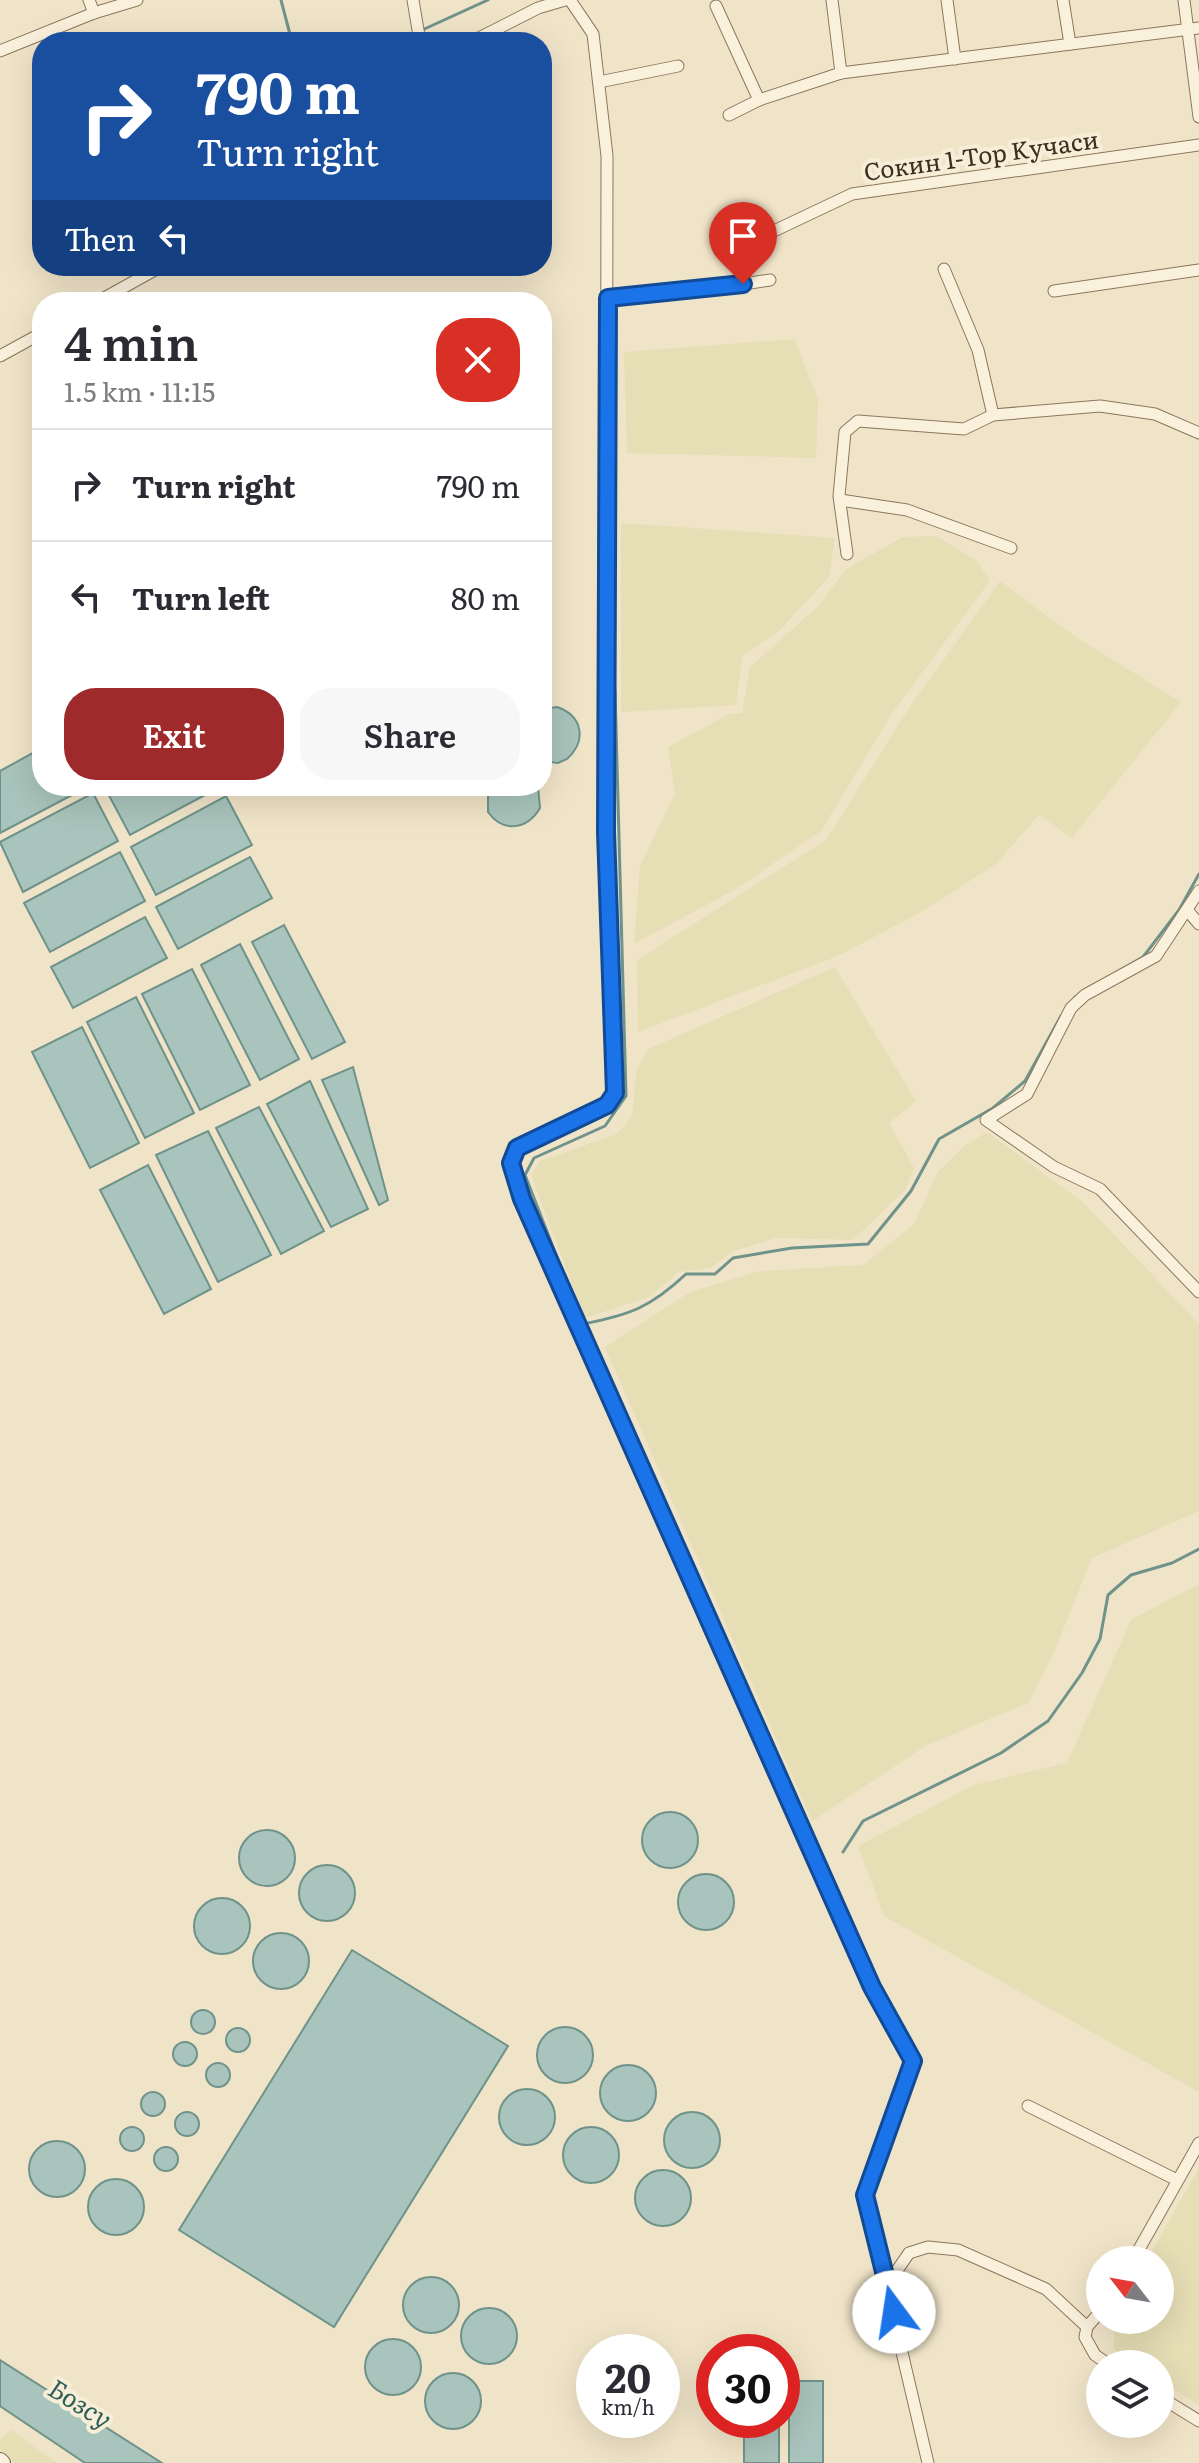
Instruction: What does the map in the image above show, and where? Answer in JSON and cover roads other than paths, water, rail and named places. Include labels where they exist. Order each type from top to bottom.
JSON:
[{"type":"street","points":[[89,0],[94,13]]},
{"type":"street","points":[[47,32],[137,0]]},
{"type":"street","points":[[413,0],[418,32]]},
{"type":"street","points":[[491,32],[538,8],[568,0],[593,34],[607,156],[606,832],[615,1093],[607,1105],[517,1148],[511,1163],[522,1199],[872,1987],[913,2061],[865,2186],[867,2214],[887,2285],[928,2463]]},
{"type":"street","points":[[832,0],[841,73]]},
{"type":"street","points":[[947,0],[955,59]]},
{"type":"street","points":[[1063,0],[1070,44]]},
{"type":"street","points":[[1184,0],[1194,28],[1199,117]]},
{"type":"street","points":[[716,6],[759,100]]},
{"type":"street","points":[[729,115],[759,100],[841,73],[1194,28]]},
{"type":"street","points":[[0,51],[32,38]]},
{"type":"street","points":[[599,82],[678,66]]},
{"type":"street","name":"Сокин 1-Тор Kучаси","points":[[776,230],[852,194],[1199,145]]},
{"type":"street","points":[[944,269],[978,350],[993,415]]},
{"type":"street","points":[[1054,291],[1199,270]]},
{"type":"street","points":[[115,292],[144,276]]},
{"type":"street","points":[[608,298],[690,292],[770,280]]},
{"type":"street","points":[[0,356],[32,338]]},
{"type":"street","points":[[847,554],[840,500],[845,432],[858,421],[964,429],[993,415],[1100,406],[1155,414],[1199,433]]},
{"type":"street","points":[[840,500],[907,510],[1011,548]]},
{"type":"street","points":[[1199,891],[1156,956],[1085,995],[1071,1008],[1027,1094],[986,1120],[1054,1167],[1100,1189],[1199,1292]]},
{"type":"street","points":[[1188,911],[1199,924]]},
{"type":"street","points":[[1028,2106],[1177,2180]]},
{"type":"street","points":[[1141,2246],[1199,2143]]},
{"type":"street","points":[[887,2285],[909,2253],[928,2247],[958,2250],[1046,2289],[1086,2326]]},
{"type":"street","points":[[1174,2406],[1199,2421]]},
{"type":"water","points":[[552,708],[566,711],[579,730],[578,745],[567,759],[558,763],[552,762]]},
{"type":"water","points":[[32,753],[32,796],[70,796],[0,833],[0,771]]},
{"type":"water","points":[[87,796],[95,796],[118,841],[23,892],[0,842]]},
{"type":"water","points":[[109,796],[203,796],[130,835]]},
{"type":"water","points":[[226,796],[252,845],[156,895],[131,847]]},
{"type":"water","points":[[488,796],[539,796],[540,808],[522,824],[508,826],[488,812]]},
{"type":"water","points":[[120,852],[145,901],[50,952],[24,903]]},
{"type":"water","points":[[250,857],[272,898],[178,949],[156,907]]},
{"type":"water","points":[[145,917],[167,958],[73,1008],[51,967]]},
{"type":"water","points":[[284,925],[345,1042],[312,1059],[252,942]]},
{"type":"water","points":[[240,944],[299,1059],[260,1080],[201,965]]},
{"type":"water","points":[[192,969],[250,1085],[200,1110],[142,994]]},
{"type":"water","points":[[136,997],[194,1113],[145,1138],[87,1022]]},
{"type":"water","points":[[82,1027],[139,1143],[90,1168],[32,1052]]},
{"type":"water","points":[[353,1067],[388,1200],[379,1205],[322,1080]]},
{"type":"water","points":[[310,1081],[368,1209],[331,1227],[267,1104]]},
{"type":"water","points":[[259,1107],[324,1231],[281,1254],[216,1128]]},
{"type":"water","points":[[208,1131],[271,1255],[218,1282],[156,1155]]},
{"type":"water","points":[[148,1165],[211,1289],[164,1314],[100,1190]]},
{"type":"water","points":[[670,1812],[690,1820],[698,1840],[690,1860],[670,1868],[650,1860],[642,1840],[650,1820]]},
{"type":"water","points":[[267,1830],[287,1838],[295,1858],[287,1878],[267,1886],[247,1878],[239,1858],[247,1838]]},
{"type":"water","points":[[327,1865],[347,1873],[355,1893],[347,1913],[327,1921],[307,1913],[299,1893],[307,1873]]},
{"type":"water","points":[[706,1874],[726,1882],[734,1902],[726,1922],[706,1930],[686,1922],[678,1902],[686,1882]]},
{"type":"water","points":[[222,1898],[242,1906],[250,1926],[242,1946],[222,1954],[202,1946],[194,1926],[202,1906]]},
{"type":"water","points":[[281,1933],[301,1941],[309,1961],[301,1981],[281,1989],[261,1981],[253,1961],[261,1941]]},
{"type":"water","points":[[352,1950],[508,2046],[334,2327],[179,2230]]},
{"type":"water","points":[[203,2010],[211,2014],[215,2022],[211,2030],[203,2034],[195,2030],[191,2022],[195,2014]]},
{"type":"water","points":[[565,2027],[585,2035],[593,2055],[585,2075],[565,2083],[545,2075],[537,2055],[545,2035]]},
{"type":"water","points":[[238,2028],[246,2032],[250,2040],[246,2048],[238,2052],[230,2048],[226,2040],[230,2032]]},
{"type":"water","points":[[185,2042],[193,2046],[197,2054],[193,2062],[185,2066],[177,2062],[173,2054],[177,2046]]},
{"type":"water","points":[[218,2063],[226,2067],[230,2075],[226,2083],[218,2087],[210,2083],[206,2075],[210,2067]]},
{"type":"water","points":[[628,2065],[648,2073],[656,2093],[648,2113],[628,2121],[608,2113],[600,2093],[608,2073]]},
{"type":"water","points":[[527,2089],[547,2097],[555,2117],[547,2137],[527,2145],[507,2137],[499,2117],[507,2097]]},
{"type":"water","points":[[153,2092],[161,2096],[165,2104],[161,2112],[153,2116],[145,2112],[141,2104],[145,2096]]},
{"type":"water","points":[[187,2112],[195,2116],[199,2124],[195,2132],[187,2136],[179,2132],[175,2124],[179,2116]]},
{"type":"water","points":[[692,2112],[712,2120],[720,2140],[712,2160],[692,2168],[672,2160],[664,2140],[672,2120]]},
{"type":"water","points":[[132,2127],[140,2131],[144,2139],[140,2147],[132,2151],[124,2147],[120,2139],[124,2131]]},
{"type":"water","points":[[591,2127],[611,2135],[619,2155],[611,2175],[591,2183],[571,2175],[563,2155],[571,2135]]},
{"type":"water","points":[[57,2141],[77,2149],[85,2169],[77,2189],[57,2197],[37,2189],[29,2169],[37,2149]]},
{"type":"water","points":[[166,2147],[174,2151],[178,2159],[174,2167],[166,2171],[158,2167],[154,2159],[158,2151]]},
{"type":"water","points":[[663,2170],[683,2178],[691,2198],[683,2218],[663,2226],[643,2218],[635,2198],[643,2178]]},
{"type":"water","points":[[116,2179],[136,2187],[144,2207],[136,2227],[116,2235],[96,2227],[88,2207],[96,2187]]},
{"type":"water","points":[[431,2277],[451,2285],[459,2305],[451,2325],[431,2333],[411,2325],[403,2305],[411,2285]]},
{"type":"water","points":[[489,2308],[509,2316],[517,2336],[509,2356],[489,2364],[469,2356],[461,2336],[469,2316]]},
{"type":"water","points":[[393,2339],[413,2347],[421,2367],[413,2387],[393,2395],[373,2387],[365,2367],[373,2347]]},
{"type":"water","name":"Бозсу","points":[[0,2360],[162,2463],[85,2463],[0,2406]]},
{"type":"water","points":[[453,2373],[473,2381],[481,2401],[473,2421],[453,2429],[433,2421],[425,2401],[433,2381]]},
{"type":"water","points":[[800,2381],[823,2381],[823,2463],[789,2463],[789,2438],[800,2438]]},
{"type":"water","points":[[744,2438],[779,2438],[779,2463],[744,2463]]},
{"type":"waterway","points":[[281,0],[289,32]]},
{"type":"waterway","points":[[420,31],[488,0]]},
{"type":"waterway","points":[[615,690],[626,1096],[605,1126],[534,1158],[525,1175],[583,1324],[639,1308],[686,1274],[715,1274],[733,1258],[792,1248],[868,1244],[911,1191],[939,1139],[993,1108],[1025,1081],[1061,1016]]},
{"type":"waterway","points":[[1075,997],[1143,957],[1179,910],[1199,874]]},
{"type":"waterway","points":[[843,1852],[863,1821],[1001,1753],[1048,1721],[1082,1673],[1100,1639],[1108,1595],[1131,1575],[1172,1563],[1199,1549]]}]
